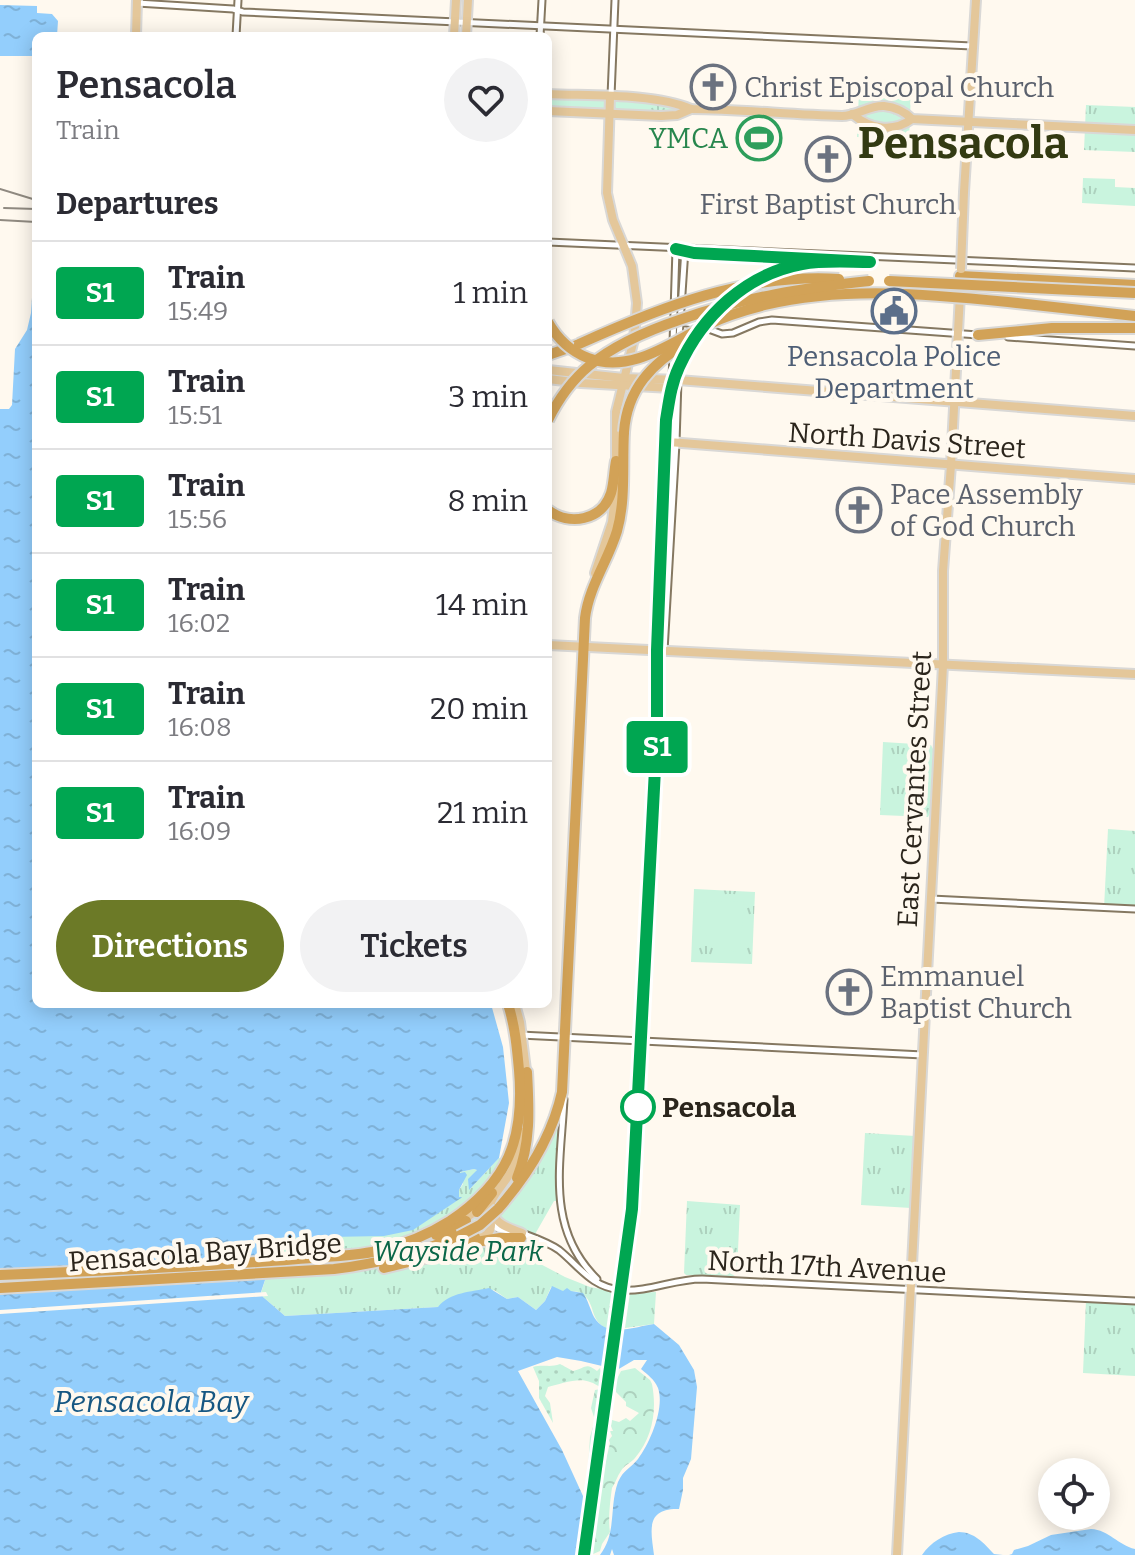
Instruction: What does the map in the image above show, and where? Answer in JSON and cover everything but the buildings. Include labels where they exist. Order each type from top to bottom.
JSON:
[{"type":"highway","points":[[961,273],[1135,285]]},
{"type":"highway","points":[[552,354],[664,308],[733,288],[806,279],[1135,293]]},
{"type":"highway","points":[[552,413],[568,387],[589,366],[616,347],[654,329],[769,294],[869,281]]},
{"type":"highway","points":[[552,328],[577,353],[602,362],[620,363],[651,354],[740,312],[813,297],[865,293],[917,294],[1135,316]]},
{"type":"highway","name":"Pensacola Bay Bridge","points":[[0,1288],[282,1273],[385,1261],[457,1241],[480,1225],[508,1198],[546,1139],[563,1086],[585,618],[590,591],[619,521],[628,406],[648,372],[670,353],[702,334],[762,310],[813,297]]},
{"type":"highway","points":[[978,335],[1052,328],[1135,328]]},
{"type":"highway","points":[[552,513],[570,520],[596,513],[610,496],[616,461]]},
{"type":"highway","points":[[508,1198],[523,1164],[529,1115],[518,1035],[509,1008]]},
{"type":"highway","name":"Pensacola Bay Bridge","points":[[0,1275],[280,1261],[353,1255],[391,1248],[440,1227],[478,1200],[497,1179],[517,1133],[523,1071]]},
{"type":"highway","points":[[488,1215],[511,1163],[520,1131],[520,1114]]},
{"type":"highway","points":[[391,1248],[404,1247],[458,1227],[466,1221]]},
{"type":"highway","points":[[457,1241],[521,1235]]},
{"type":"highway","points":[[457,1241],[481,1236]]},
{"type":"main road","points":[[454,32],[456,0]]},
{"type":"main road","points":[[466,32],[468,0]]},
{"type":"main road","name":"East Cervantes Street","points":[[897,1555],[943,665],[943,571],[976,0]]},
{"type":"main road","points":[[136,32],[137,2]]},
{"type":"main road","points":[[552,94],[655,99],[691,109],[847,116],[887,106],[912,119],[1135,130]]},
{"type":"main road","points":[[590,591],[613,515],[616,416],[637,313],[635,279],[615,226],[606,190],[610,97]]},
{"type":"main road","points":[[552,111],[677,115],[691,109]]},
{"type":"main road","points":[[852,114],[860,121],[884,129],[906,124],[912,119]]},
{"type":"main road","points":[[552,375],[1135,416]]},
{"type":"main road","points":[[672,442],[674,382]]},
{"type":"main road","name":"North Davis Street","points":[[672,442],[1135,479]]},
{"type":"main road","points":[[552,645],[1135,674]]},
{"type":"main road","points":[[515,1008],[518,1035]]},
{"type":"main road","points":[[521,1235],[494,1216],[493,1203],[515,1162],[522,1136],[526,1114],[523,1071]]},
{"type":"main road","points":[[488,1215],[470,1215],[466,1221],[467,1231],[481,1236],[490,1229],[488,1206],[502,1186]]},
{"type":"street","points":[[236,32],[238,0]]},
{"type":"street","points":[[540,32],[542,0]]},
{"type":"street","points":[[610,97],[615,0]]},
{"type":"street","points":[[137,2],[237,11],[973,46]]},
{"type":"street","points":[[552,242],[1135,268]]},
{"type":"street","points":[[674,382],[676,249]]},
{"type":"street","points":[[677,322],[685,249]]},
{"type":"street","points":[[677,322],[695,324],[716,334],[772,320],[1135,346]]},
{"type":"street","points":[[664,651],[672,442]]},
{"type":"street","points":[[931,899],[1135,909]]},
{"type":"street","points":[[518,1035],[923,1055]]},
{"type":"street","points":[[563,1086],[560,1192],[564,1225],[579,1257],[607,1287]]},
{"type":"street","points":[[488,1215],[501,1230],[554,1247],[583,1273],[607,1287]]},
{"type":"street","points":[[481,1236],[521,1235]]},
{"type":"street","name":"North 17th Avenue","points":[[607,1287],[650,1289],[681,1280],[702,1279],[1135,1301]]},
{"type":"green space","points":[[859,91],[911,94],[909,139],[857,137]]},
{"type":"green space","points":[[552,97],[679,106],[678,110],[660,112],[552,107]]},
{"type":"green space","points":[[1086,105],[1135,107],[1135,152],[1084,150]]},
{"type":"green space","points":[[1083,178],[1115,179],[1115,187],[1135,188],[1135,206],[1082,203]]},
{"type":"green space","points":[[883,742],[931,745],[928,817],[880,815]]},
{"type":"green space","points":[[1108,829],[1135,831],[1135,909],[1104,908]]},
{"type":"green space","points":[[694,889],[755,892],[752,964],[691,962]]},
{"type":"green space","points":[[744,902],[740,952],[714,943],[702,930],[696,913],[694,903]]},
{"type":"green space","points":[[561,1118],[558,1201],[554,1201],[534,1236],[497,1218],[533,1170]]},
{"type":"green space","points":[[865,1133],[915,1136],[911,1208],[861,1205]]},
{"type":"green space","name":"Wayside Park","points":[[499,1158],[509,1159],[506,1173],[500,1186],[481,1209],[489,1224],[512,1249],[565,1277],[590,1287],[618,1292],[612,1331],[599,1323],[584,1295],[551,1287],[545,1301],[536,1310],[518,1297],[507,1299],[494,1290],[438,1307],[285,1316],[263,1297],[261,1293],[268,1271],[265,1245],[272,1238],[300,1237],[459,1198],[463,1184],[460,1172],[477,1170],[470,1180],[470,1189]]},
{"type":"green space","points":[[687,1201],[740,1205],[737,1274],[684,1273]]},
{"type":"green space","points":[[656,1292],[654,1324],[625,1328],[630,1293]]},
{"type":"green space","points":[[1086,1300],[1135,1303],[1135,1376],[1083,1373]]},
{"type":"green space","points":[[560,1364],[573,1371],[588,1366],[597,1371],[600,1368],[604,1373],[602,1388],[580,1380],[548,1387],[545,1396],[550,1403],[553,1423],[539,1398],[539,1381],[533,1367]]},
{"type":"green space","points":[[635,1368],[652,1384],[652,1423],[641,1450],[622,1469],[612,1488],[610,1532],[600,1551],[591,1555],[603,1473],[612,1436],[610,1431],[613,1431],[612,1420],[619,1422],[626,1418],[630,1421],[639,1413],[626,1406],[616,1392],[616,1381],[621,1371]]},
{"type":"green space","points":[[601,1389],[602,1417],[595,1468],[588,1469],[590,1437],[595,1420],[591,1408],[595,1390]]},
{"type":"water","points":[[0,5],[37,6],[37,13],[52,14],[58,21],[57,32],[32,32],[32,56],[0,56]]},
{"type":"water","name":"Pensacola Bay","points":[[32,298],[32,1008],[492,1008],[503,1047],[509,1103],[499,1158],[469,1190],[468,1179],[477,1170],[460,1172],[467,1175],[459,1190],[459,1197],[462,1197],[413,1230],[384,1236],[272,1238],[265,1245],[268,1271],[261,1292],[285,1316],[438,1307],[455,1295],[489,1288],[507,1299],[518,1297],[536,1310],[545,1301],[552,1286],[563,1291],[567,1288],[583,1293],[594,1317],[606,1327],[621,1330],[654,1324],[679,1345],[694,1370],[697,1387],[691,1459],[683,1478],[679,1509],[660,1512],[655,1517],[652,1530],[654,1555],[614,1555],[612,1549],[610,1555],[600,1555],[609,1538],[618,1482],[643,1452],[658,1415],[658,1388],[641,1369],[647,1360],[634,1360],[612,1373],[602,1371],[602,1366],[557,1357],[518,1371],[562,1450],[583,1496],[584,1510],[577,1555],[0,1555],[0,409],[9,409],[12,405],[15,349],[27,330]]},
{"type":"water","points":[[1095,1530],[1135,1549],[1135,1555],[1009,1555],[1051,1535]]},
{"type":"water","points":[[959,1532],[974,1536],[994,1554],[1003,1555],[922,1555],[938,1539]]},
{"type":"pier","points":[[266,1292],[268,1296],[0,1314],[0,1310]]},
{"type":"railway","points":[[0,189],[32,199]]},
{"type":"railway","points":[[4,208],[32,209]]},
{"type":"railway","points":[[0,220],[32,222]]},
{"type":"railway","points":[[676,249],[694,253],[802,258]]},
{"type":"railway","points":[[584,1555],[632,1209],[657,731],[666,420],[671,393],[688,348],[713,315],[744,288],[762,277],[802,264],[870,262]]},
{"type":"train","name":"S1","points":[[584,1555],[632,1209],[657,731],[666,420],[671,388],[685,354],[702,327],[715,311],[743,288],[771,273],[803,263],[870,262],[694,253],[676,249]]},
{"type":"place","name":"Christ Episcopal Church","points":[[713,87]]},
{"type":"place","name":"YMCA","points":[[759,138]]},
{"type":"place","name":"First Baptist Church","points":[[828,159]]},
{"type":"place","name":"Pensacola Police Department","points":[[894,311]]},
{"type":"place","name":"Pace Assembly of God Church","points":[[859,510]]},
{"type":"place","name":"Emmanuel Baptist Church","points":[[849,992]]},
{"type":"place","name":"Pensacola","points":[[638,1107]]},
{"type":"district","name":"Pensacola","points":[[963,143]]}]
